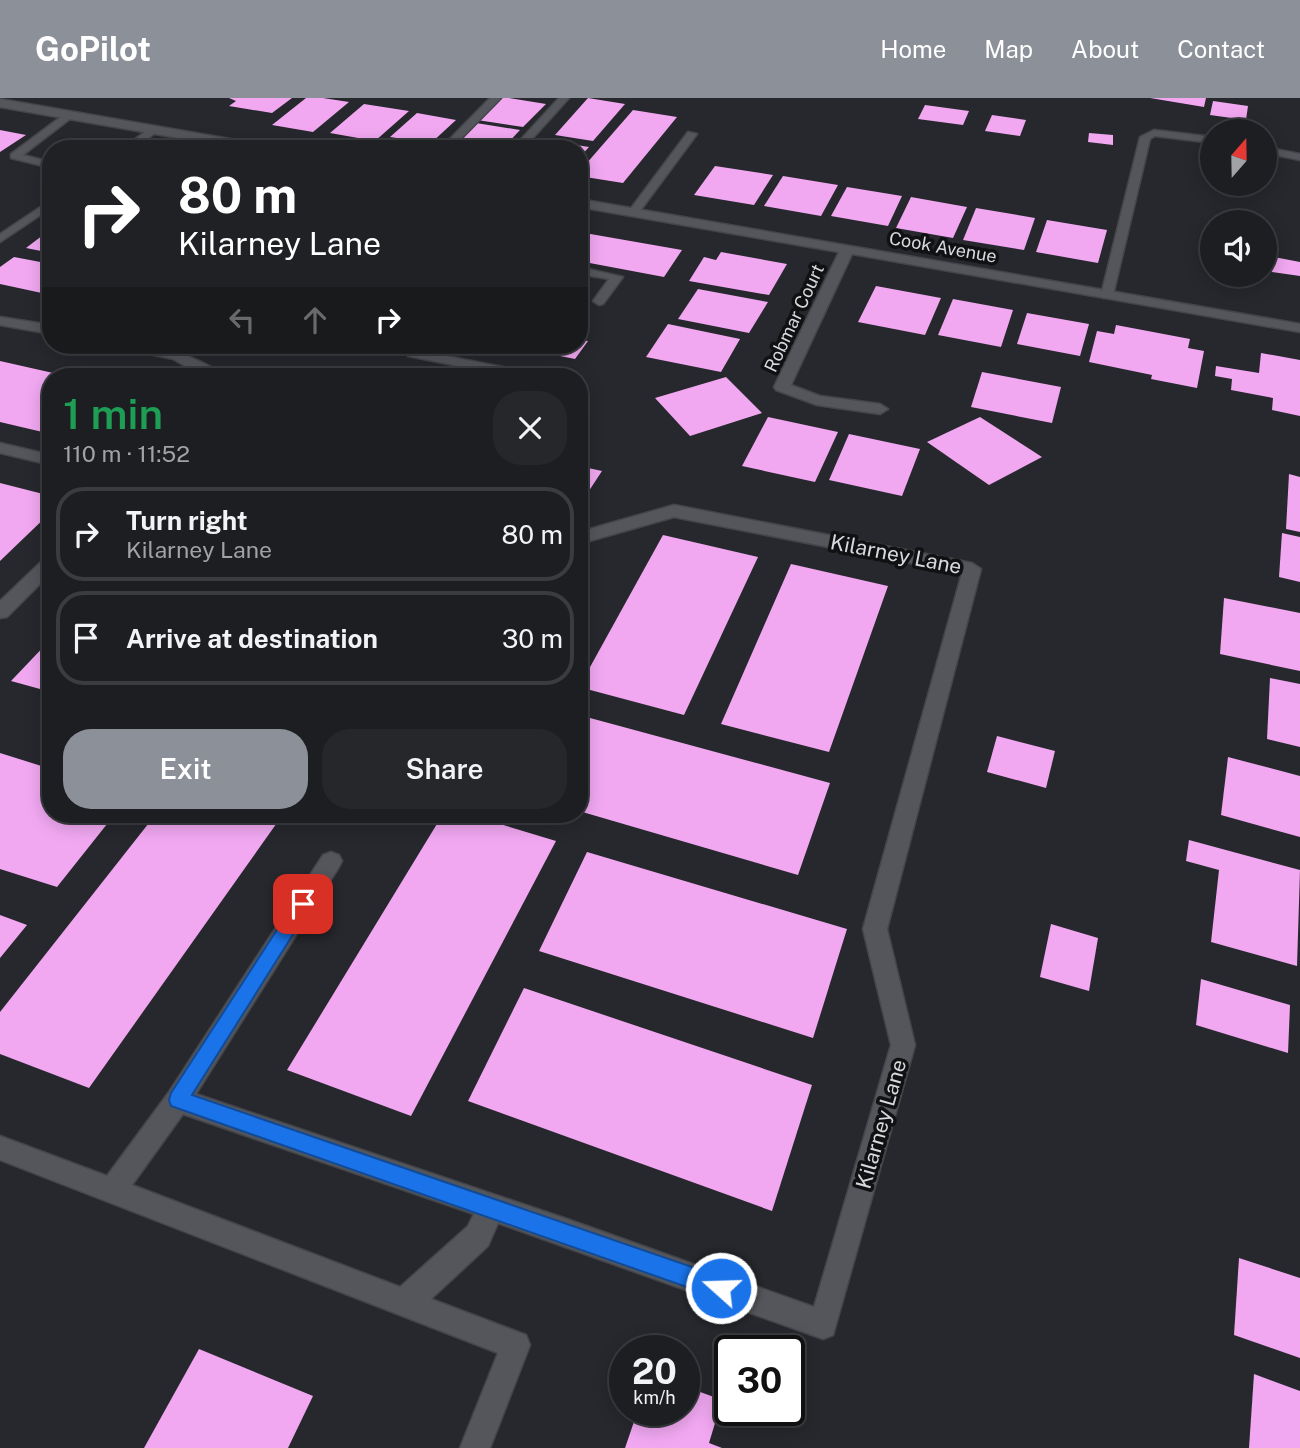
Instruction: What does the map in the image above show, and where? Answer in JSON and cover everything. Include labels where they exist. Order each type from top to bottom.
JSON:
[{"type":"street","points":[[0,103],[212,140]]},
{"type":"street","name":"Cook Avenue","points":[[588,206],[1300,327]]},
{"type":"street","name":"Robmar Court","points":[[847,250],[782,387],[817,400],[880,410]]},
{"type":"street","points":[[0,321],[42,328]]},
{"type":"street","points":[[173,354],[202,368]]},
{"type":"street","points":[[0,448],[42,458]]},
{"type":"street","name":"Kilarney Lane","points":[[178,1100],[823,1325],[903,1045],[874,929],[972,569],[674,511],[588,535]]},
{"type":"street","points":[[0,612],[42,571]]},
{"type":"street","points":[[113,1189],[178,1100],[331,861]]},
{"type":"street","points":[[0,1148],[516,1345],[475,1448]]},
{"type":"street","points":[[403,1302],[425,1286],[478,1236],[491,1207]]},
{"type":"lane","points":[[454,140],[496,98]]},
{"type":"lane","points":[[525,140],[564,98]]},
{"type":"lane","points":[[15,156],[70,115]]},
{"type":"lane","points":[[140,140],[154,130]]},
{"type":"lane","points":[[1107,295],[1145,137],[1154,133],[1200,138]]},
{"type":"lane","points":[[633,213],[692,134]]},
{"type":"lane","points":[[1278,152],[1300,156]]},
{"type":"lane","points":[[0,159],[15,156],[42,163]]},
{"type":"lane","points":[[0,239],[42,209]]},
{"type":"lane","points":[[588,272],[617,277],[599,301]]},
{"type":"lane","points":[[417,354],[487,368]]},
{"type":"building","points":[[229,98],[292,98],[272,113],[229,106],[236,101]]},
{"type":"building","points":[[306,98],[349,102],[313,132],[272,125]]},
{"type":"building","points":[[499,98],[546,104],[523,127],[477,120]]},
{"type":"building","points":[[588,98],[625,104],[593,141],[555,135]]},
{"type":"building","points":[[1150,98],[1206,98],[1204,107]]},
{"type":"building","points":[[1213,101],[1248,106],[1246,119],[1210,115]]},
{"type":"building","points":[[364,104],[409,111],[376,140],[330,133]]},
{"type":"building","points":[[925,105],[969,111],[963,125],[918,119]]},
{"type":"building","points":[[633,110],[677,117],[623,183],[588,177],[588,162]]},
{"type":"building","points":[[417,113],[456,120],[434,140],[390,137]]},
{"type":"building","points":[[992,115],[1026,120],[1020,136],[985,131]]},
{"type":"building","points":[[476,123],[520,130],[511,140],[458,140]]},
{"type":"building","points":[[0,130],[26,135],[0,152]]},
{"type":"building","points":[[1089,133],[1113,135],[1113,145],[1088,142]]},
{"type":"building","points":[[715,166],[773,175],[754,205],[694,195]]},
{"type":"building","points":[[783,176],[838,185],[821,216],[764,206]]},
{"type":"building","points":[[847,187],[902,196],[888,226],[831,216]]},
{"type":"building","points":[[911,197],[967,207],[953,238],[896,228]]},
{"type":"building","points":[[976,208],[1035,218],[1024,250],[963,240]]},
{"type":"building","points":[[1047,220],[1107,230],[1098,263],[1036,252]]},
{"type":"building","points":[[588,234],[682,250],[664,277],[588,263]]},
{"type":"building","points":[[42,236],[42,251],[26,248]]},
{"type":"building","points":[[721,252],[787,264],[769,295],[689,281],[704,257],[716,260]]},
{"type":"building","points":[[14,257],[42,262],[42,293],[0,284],[0,267]]},
{"type":"building","points":[[1277,258],[1300,262],[1300,276],[1277,273]]},
{"type":"building","points":[[876,286],[941,298],[925,335],[858,322]]},
{"type":"building","points":[[698,289],[768,302],[749,333],[678,319]]},
{"type":"building","points":[[953,299],[1013,310],[1001,347],[938,335]]},
{"type":"building","points":[[1027,313],[1089,324],[1080,356],[1017,344]]},
{"type":"building","points":[[668,324],[740,339],[721,372],[646,357]]},
{"type":"building","points":[[1116,325],[1190,339],[1188,348],[1204,351],[1197,388],[1151,379],[1152,375],[1089,362],[1097,331],[1114,334]]},
{"type":"building","points":[[1261,353],[1300,360],[1300,416],[1272,410],[1273,398],[1231,390],[1232,379],[1215,376],[1216,366],[1259,373]]},
{"type":"building","points":[[550,354],[579,354],[575,359]]},
{"type":"building","points":[[0,361],[42,370],[42,432],[0,422]]},
{"type":"building","points":[[982,372],[1061,387],[1052,423],[971,407]]},
{"type":"building","points":[[726,377],[762,413],[690,436],[655,398]]},
{"type":"building","points":[[768,417],[838,432],[815,482],[742,466]]},
{"type":"building","points":[[980,417],[1042,457],[989,485],[927,442]]},
{"type":"building","points":[[849,434],[920,449],[902,496],[829,480]]},
{"type":"building","points":[[588,468],[602,471],[588,492]]},
{"type":"building","points":[[1289,474],[1300,477],[1300,532],[1286,529]]},
{"type":"building","points":[[0,483],[42,494],[42,521],[0,561]]},
{"type":"building","points":[[1282,533],[1300,537],[1300,582],[1279,577]]},
{"type":"building","points":[[663,535],[758,557],[684,715],[588,689],[588,671]]},
{"type":"building","points":[[791,564],[888,586],[829,752],[721,724]]},
{"type":"building","points":[[1224,598],[1300,613],[1300,671],[1220,654]]},
{"type":"building","points":[[42,648],[42,690],[11,681]]},
{"type":"building","points":[[1270,678],[1300,684],[1300,747],[1267,739]]},
{"type":"building","points":[[588,717],[830,783],[798,875],[588,814]]},
{"type":"building","points":[[997,736],[1055,751],[1046,788],[987,772]]},
{"type":"building","points":[[0,753],[42,766],[42,823],[108,823],[57,887],[0,869]]},
{"type":"building","points":[[1228,757],[1300,776],[1300,837],[1221,815]]},
{"type":"building","points":[[149,823],[277,823],[89,1088],[0,1054],[0,1012]]},
{"type":"building","points":[[438,823],[497,823],[556,841],[411,1116],[287,1070]]},
{"type":"building","points":[[1189,840],[1300,870],[1297,966],[1211,942],[1219,870],[1186,861]]},
{"type":"building","points":[[587,852],[847,929],[813,1038],[539,951]]},
{"type":"building","points":[[0,915],[27,925],[0,958]]},
{"type":"building","points":[[1051,924],[1098,938],[1089,991],[1040,977]]},
{"type":"building","points":[[1201,979],[1290,1005],[1288,1053],[1196,1025]]},
{"type":"building","points":[[524,988],[812,1085],[772,1211],[468,1101]]},
{"type":"building","points":[[1239,1258],[1300,1278],[1300,1358],[1234,1335]]},
{"type":"building","points":[[199,1349],[313,1396],[288,1448],[144,1448]]},
{"type":"building","points":[[1254,1374],[1300,1391],[1300,1448],[1249,1448]]},
{"type":"building","points":[[700,1392],[714,1397],[714,1426],[709,1443],[722,1448],[625,1448],[633,1426],[700,1426]]},
{"type":"route","points":[[303,904],[178,1100],[721,1288]]}]
